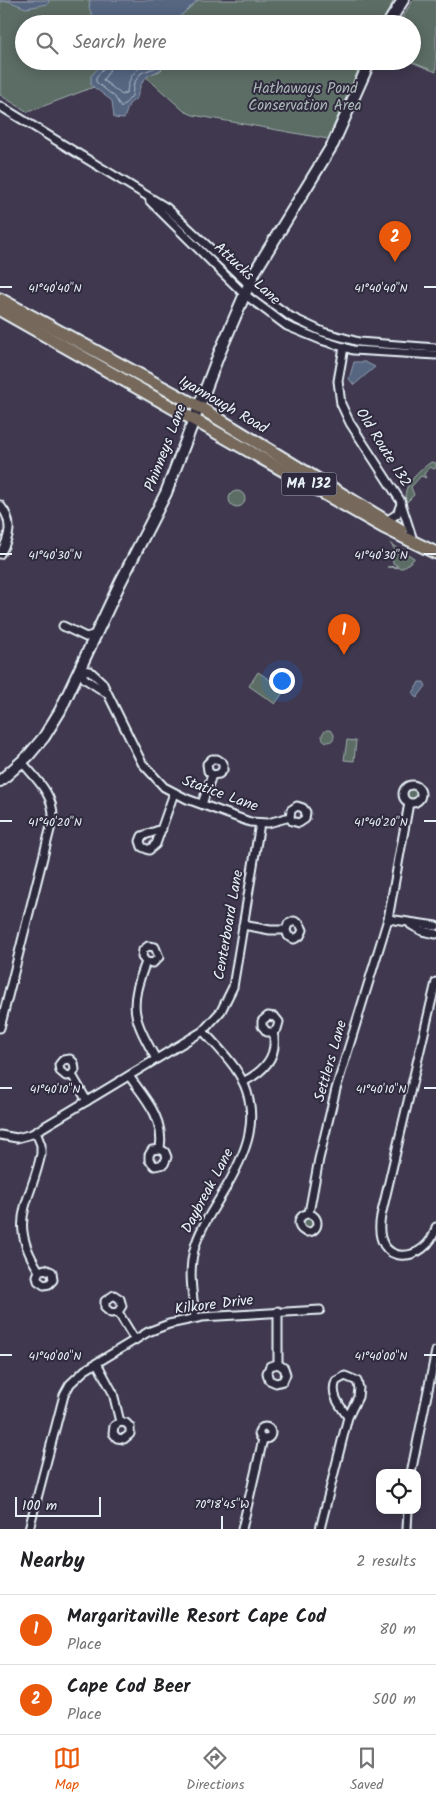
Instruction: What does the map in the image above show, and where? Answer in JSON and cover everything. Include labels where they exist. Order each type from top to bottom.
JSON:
[{"type":"main road","points":[[394,15],[403,0]]},
{"type":"main road","name":"Phinneys Lane","points":[[0,781],[22,762],[49,730],[166,493],[246,289],[333,144],[366,70]]},
{"type":"main road","name":"Iyannough Road","points":[[0,298],[199,407],[388,520],[432,552]]},
{"type":"main road","name":"Iyannough Road","points":[[0,310],[383,527],[432,552]]},
{"type":"street","name":"Attucks Lane","points":[[0,106],[97,163],[145,195],[287,326],[344,347],[373,352],[436,356]]},
{"type":"street","name":"Attucks Lane","points":[[246,289],[291,317],[334,336],[381,346],[436,348]]},
{"type":"street","name":"Old Route 132","points":[[344,347],[338,381],[341,404],[350,423],[401,503],[412,537]]},
{"type":"street","name":"Old Route 132","points":[[388,520],[397,514],[401,503]]},
{"type":"street","points":[[0,505],[7,516],[10,528],[6,543],[0,554]]},
{"type":"street","points":[[63,626],[86,636],[97,634]]},
{"type":"street","name":"Statice Lane","points":[[79,670],[93,672],[102,682],[105,692],[142,763],[156,780],[174,793],[246,820],[260,823],[290,816]]},
{"type":"street","points":[[0,1028],[53,818],[53,805],[50,797],[22,762]]},
{"type":"street","points":[[202,804],[212,775]]},
{"type":"street","points":[[162,829],[174,793]]},
{"type":"street","name":"Settlers Lane","points":[[309,1213],[319,1159],[336,1089],[388,919],[409,803]]},
{"type":"street","name":"Centerboard Lane","points":[[0,1135],[18,1138],[36,1132],[203,1031],[221,1011],[233,987],[260,823]]},
{"type":"street","points":[[388,919],[408,924],[436,926]]},
{"type":"street","points":[[408,924],[422,931],[436,934]]},
{"type":"street","points":[[244,925],[270,930],[286,930]]},
{"type":"street","points":[[146,962],[136,991],[134,1012],[138,1026],[156,1059]]},
{"type":"street","points":[[436,982],[381,1216],[380,1232],[384,1247],[398,1255],[419,1250],[434,1242],[436,1227]]},
{"type":"street","name":"Daybreak Lane","points":[[195,1318],[191,1281],[194,1249],[203,1227],[238,1169],[248,1141],[250,1108],[243,1082],[230,1062],[203,1031]]},
{"type":"street","points":[[243,1082],[258,1074],[269,1062],[274,1046],[273,1032]]},
{"type":"street","points":[[72,1075],[87,1101]]},
{"type":"street","points":[[129,1076],[155,1114],[160,1134],[160,1149]]},
{"type":"street","points":[[36,1132],[41,1146],[41,1154],[24,1205],[22,1222],[27,1248],[39,1271]]},
{"type":"street","name":"Kilkore Drive","points":[[29,1529],[64,1395],[74,1379],[135,1340],[162,1326],[195,1318],[278,1311],[320,1310]]},
{"type":"street","points":[[278,1311],[278,1364]]},
{"type":"street","points":[[118,1312],[135,1340]]},
{"type":"street","points":[[412,1469],[436,1351]]},
{"type":"street","points":[[97,1363],[113,1393],[120,1422]]},
{"type":"street","points":[[320,1529],[348,1417],[357,1401],[359,1388],[355,1379],[345,1376],[336,1381],[334,1389],[338,1401],[348,1417]]},
{"type":"street","points":[[242,1529],[263,1439]]},
{"type":"street","points":[[408,1514],[408,1529]]},
{"type":"green space","points":[[0,0],[90,0],[95,15],[15,15],[15,70],[100,70],[99,85],[28,112],[0,95]]},
{"type":"green space","points":[[198,0],[394,0],[386,15],[181,15]]},
{"type":"green space","points":[[413,0],[436,0],[436,72],[421,66],[421,15],[404,15]]},
{"type":"green space","name":"Hathaways Pond Conservation Area","points":[[358,70],[328,139],[193,115],[184,111],[145,76],[160,71]]},
{"type":"green space","points":[[431,462],[436,463],[436,468],[430,467],[424,474],[426,478],[421,476],[411,487],[414,495],[407,502],[405,497],[408,485],[416,474]]},
{"type":"green space","points":[[234,491],[240,491],[245,496],[243,505],[234,507],[229,502],[229,496]]},
{"type":"green space","points":[[390,543],[414,559],[403,568],[387,567],[398,566],[393,563],[392,558],[396,551]]},
{"type":"green space","points":[[258,672],[285,690],[275,704],[249,686]]},
{"type":"green space","points":[[326,730],[330,730],[334,736],[330,742],[326,742],[322,738],[322,734]]},
{"type":"green space","points":[[347,740],[356,741],[354,761],[344,760]]},
{"type":"green space","points":[[410,788],[414,788],[418,794],[414,800],[410,800],[406,796],[406,792]]},
{"type":"green space","points":[[306,1217],[310,1217],[314,1223],[310,1229],[306,1229],[302,1225],[302,1221]]},
{"type":"water","points":[[0,0],[49,0],[48,4],[26,8],[8,1],[0,2]]},
{"type":"water","points":[[90,0],[198,0],[181,15],[92,15],[89,8]]},
{"type":"water","points":[[96,70],[159,70],[149,75],[142,82],[137,98],[129,104],[124,119],[114,118],[112,101],[91,85],[91,76]]},
{"type":"water","points":[[354,362],[365,362],[375,367],[354,385],[349,379]]},
{"type":"water","points":[[419,682],[424,682],[426,686],[417,698],[413,693]]},
{"type":"place","name":"Cape Cod Beer","points":[[395,262]]},
{"type":"place","name":"Margaritaville Resort Cape Cod","points":[[344,655]]}]
